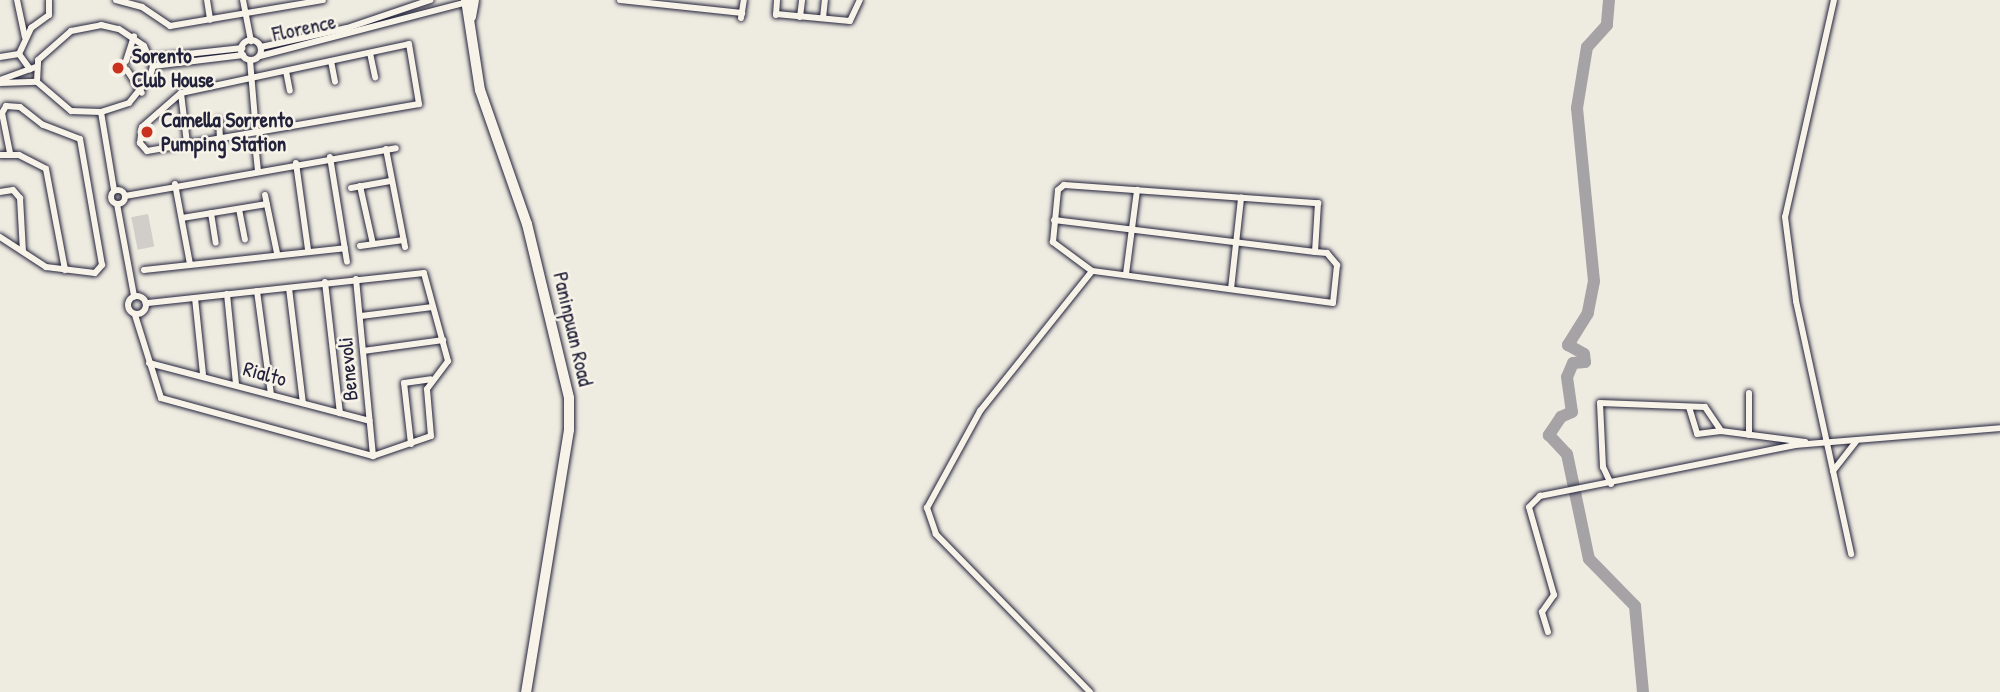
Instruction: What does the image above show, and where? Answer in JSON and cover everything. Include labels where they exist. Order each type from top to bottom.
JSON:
[{"type":"main road","name":"Paninpuan Road","points":[[470,1],[470,24],[480,90],[527,224],[569,398],[569,430],[526,692]]},
{"type":"street","points":[[17,0],[25,37]]},
{"type":"street","points":[[19,54],[25,37],[48,15],[49,0]]},
{"type":"street","points":[[116,0],[142,7],[170,26],[245,15],[284,3],[323,0]]},
{"type":"street","points":[[207,0],[209,20]]},
{"type":"street","points":[[243,0],[251,41],[261,47],[260,55]]},
{"type":"street","name":"Florence","points":[[261,47],[394,13],[430,0]]},
{"type":"street","points":[[442,0],[444,8]]},
{"type":"street","points":[[620,0],[684,4],[742,15],[744,0]]},
{"type":"street","points":[[714,10],[715,0]]},
{"type":"street","points":[[778,0],[776,16],[823,19],[849,25],[860,0]]},
{"type":"street","points":[[800,17],[802,0]]},
{"type":"street","points":[[823,19],[825,0]]},
{"type":"street","points":[[1834,0],[1785,213],[1796,301],[1851,554]]},
{"type":"street","name":"Florence","points":[[250,60],[260,55],[470,1]]},
{"type":"street","points":[[394,13],[396,22]]},
{"type":"street","points":[[0,81],[33,68],[49,46],[78,28],[101,25],[134,36],[153,66],[142,93],[101,113],[61,106],[37,82],[33,68],[19,54]]},
{"type":"street","points":[[126,61],[134,36]]},
{"type":"street","points":[[153,66],[242,52],[251,41]]},
{"type":"street","points":[[412,46],[419,104],[147,151],[139,137],[142,127],[181,93],[331,61],[412,46]]},
{"type":"street","points":[[150,58],[242,52],[250,60],[256,132]]},
{"type":"street","points":[[370,53],[374,77]]},
{"type":"street","points":[[0,57],[19,54]]},
{"type":"street","points":[[331,61],[335,82]]},
{"type":"street","points":[[127,70],[142,93]]},
{"type":"street","points":[[286,71],[290,91]]},
{"type":"street","points":[[0,81],[37,82]]},
{"type":"street","points":[[181,93],[187,143]]},
{"type":"street","points":[[0,237],[47,267],[96,272],[102,265],[80,139],[43,125],[20,107],[6,106],[2,113],[10,153]]},
{"type":"street","points":[[101,113],[114,190],[110,197],[117,204],[134,296],[128,307],[135,315],[161,398],[373,456],[431,436],[426,389],[431,379],[448,361],[424,273],[146,303],[134,296]]},
{"type":"street","points":[[219,120],[220,139]]},
{"type":"street","points":[[117,204],[125,196],[175,184],[396,148]]},
{"type":"street","points":[[360,246],[405,244],[390,181],[386,149]]},
{"type":"street","points":[[256,152],[258,170]]},
{"type":"street","points":[[0,155],[10,153],[46,169],[65,270]]},
{"type":"street","points":[[330,157],[347,262]]},
{"type":"street","points":[[296,163],[307,250]]},
{"type":"street","points":[[351,188],[390,181]]},
{"type":"street","points":[[175,184],[190,264]]},
{"type":"street","points":[[1054,220],[1327,253],[1337,265],[1333,303],[1092,271],[1053,242],[1054,220],[1064,185],[1318,203],[1315,251]]},
{"type":"street","points":[[360,186],[373,244]]},
{"type":"street","points":[[0,192],[13,190],[20,198],[23,251]]},
{"type":"street","points":[[114,190],[125,196]]},
{"type":"street","points":[[1126,274],[1137,190]]},
{"type":"street","points":[[265,195],[277,253]]},
{"type":"street","points":[[1231,289],[1241,198]]},
{"type":"street","points":[[182,218],[267,204]]},
{"type":"street","points":[[240,209],[246,239]]},
{"type":"street","points":[[211,213],[216,243]]},
{"type":"street","points":[[144,270],[277,253],[345,248]]},
{"type":"street","points":[[1090,692],[936,534],[927,508],[979,411],[1092,271]]},
{"type":"street","name":"Benevoli","points":[[356,279],[373,456]]},
{"type":"street","points":[[325,282],[340,413]]},
{"type":"street","points":[[289,288],[303,403]]},
{"type":"street","points":[[257,291],[271,394]]},
{"type":"street","points":[[227,294],[236,384]]},
{"type":"street","points":[[195,298],[203,374]]},
{"type":"street","points":[[135,315],[146,303]]},
{"type":"street","points":[[361,316],[432,307]]},
{"type":"street","points":[[363,351],[443,340]]},
{"type":"street","name":"Rialto","points":[[149,363],[203,374],[370,421]]},
{"type":"street","points":[[411,444],[404,383],[431,379]]},
{"type":"street","points":[[1749,393],[1749,435]]},
{"type":"street","points":[[1611,484],[1603,467],[1600,403],[1709,408],[1721,430]]},
{"type":"street","points":[[1689,407],[1697,434],[1721,430],[1811,444]]},
{"type":"street","points":[[1548,632],[1542,612],[1554,595],[1529,507],[1540,496],[1811,444],[2000,428]]},
{"type":"street","points":[[1832,472],[1856,442]]},
{"type":"shaded area","points":[[148,214],[154,246],[138,250],[131,217]]},
{"type":"waterway","points":[[1609,0],[1607,25],[1587,47],[1577,108],[1594,281],[1588,313],[1568,345],[1584,354],[1585,362],[1573,363],[1567,377],[1572,412],[1561,417],[1549,435],[1567,454],[1589,559],[1635,606],[1643,692]]},
{"type":"place","name":"Sorento Club House","points":[[118,68]]},
{"type":"place","name":"Camella Sorrento Pumping Station","points":[[147,132]]}]
